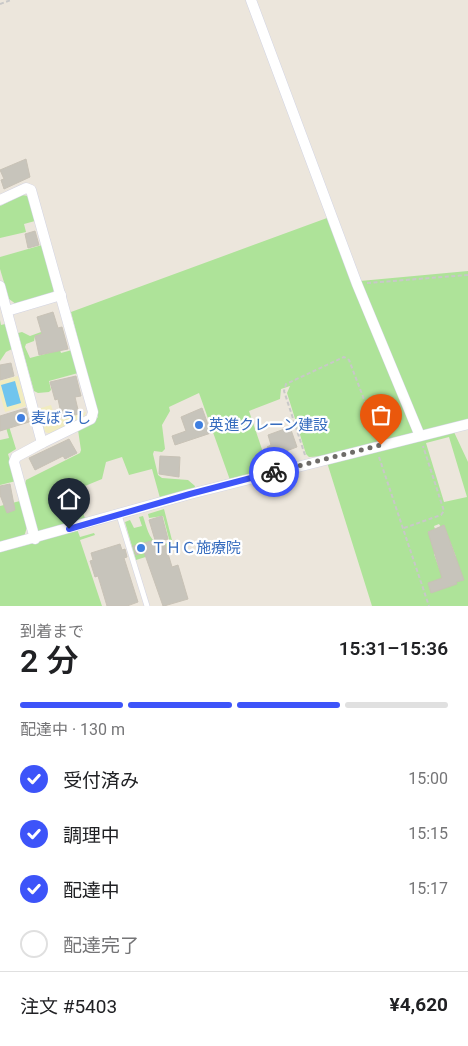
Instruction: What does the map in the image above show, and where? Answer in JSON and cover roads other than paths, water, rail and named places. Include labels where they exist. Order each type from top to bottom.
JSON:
[{"type":"street","points":[[252,0],[357,284],[420,436]]},
{"type":"street","points":[[0,200],[26,188],[31,190],[62,295],[93,412],[90,419],[16,457],[14,462],[35,539]]},
{"type":"street","points":[[0,286],[4,310],[42,443]]},
{"type":"street","points":[[4,310],[62,295]]},
{"type":"street","points":[[0,547],[308,464],[468,424]]},
{"type":"lane","points":[[119,515],[146,606]]},
{"type":"water","points":[[15,381],[21,403],[7,407],[1,385]]},
{"type":"place","name":"麦ぼうし","points":[[21,418]]},
{"type":"place","name":"英進クレーン建設","points":[[199,425]]},
{"type":"place","name":"ＴＨＣ施療院","points":[[141,548]]}]
